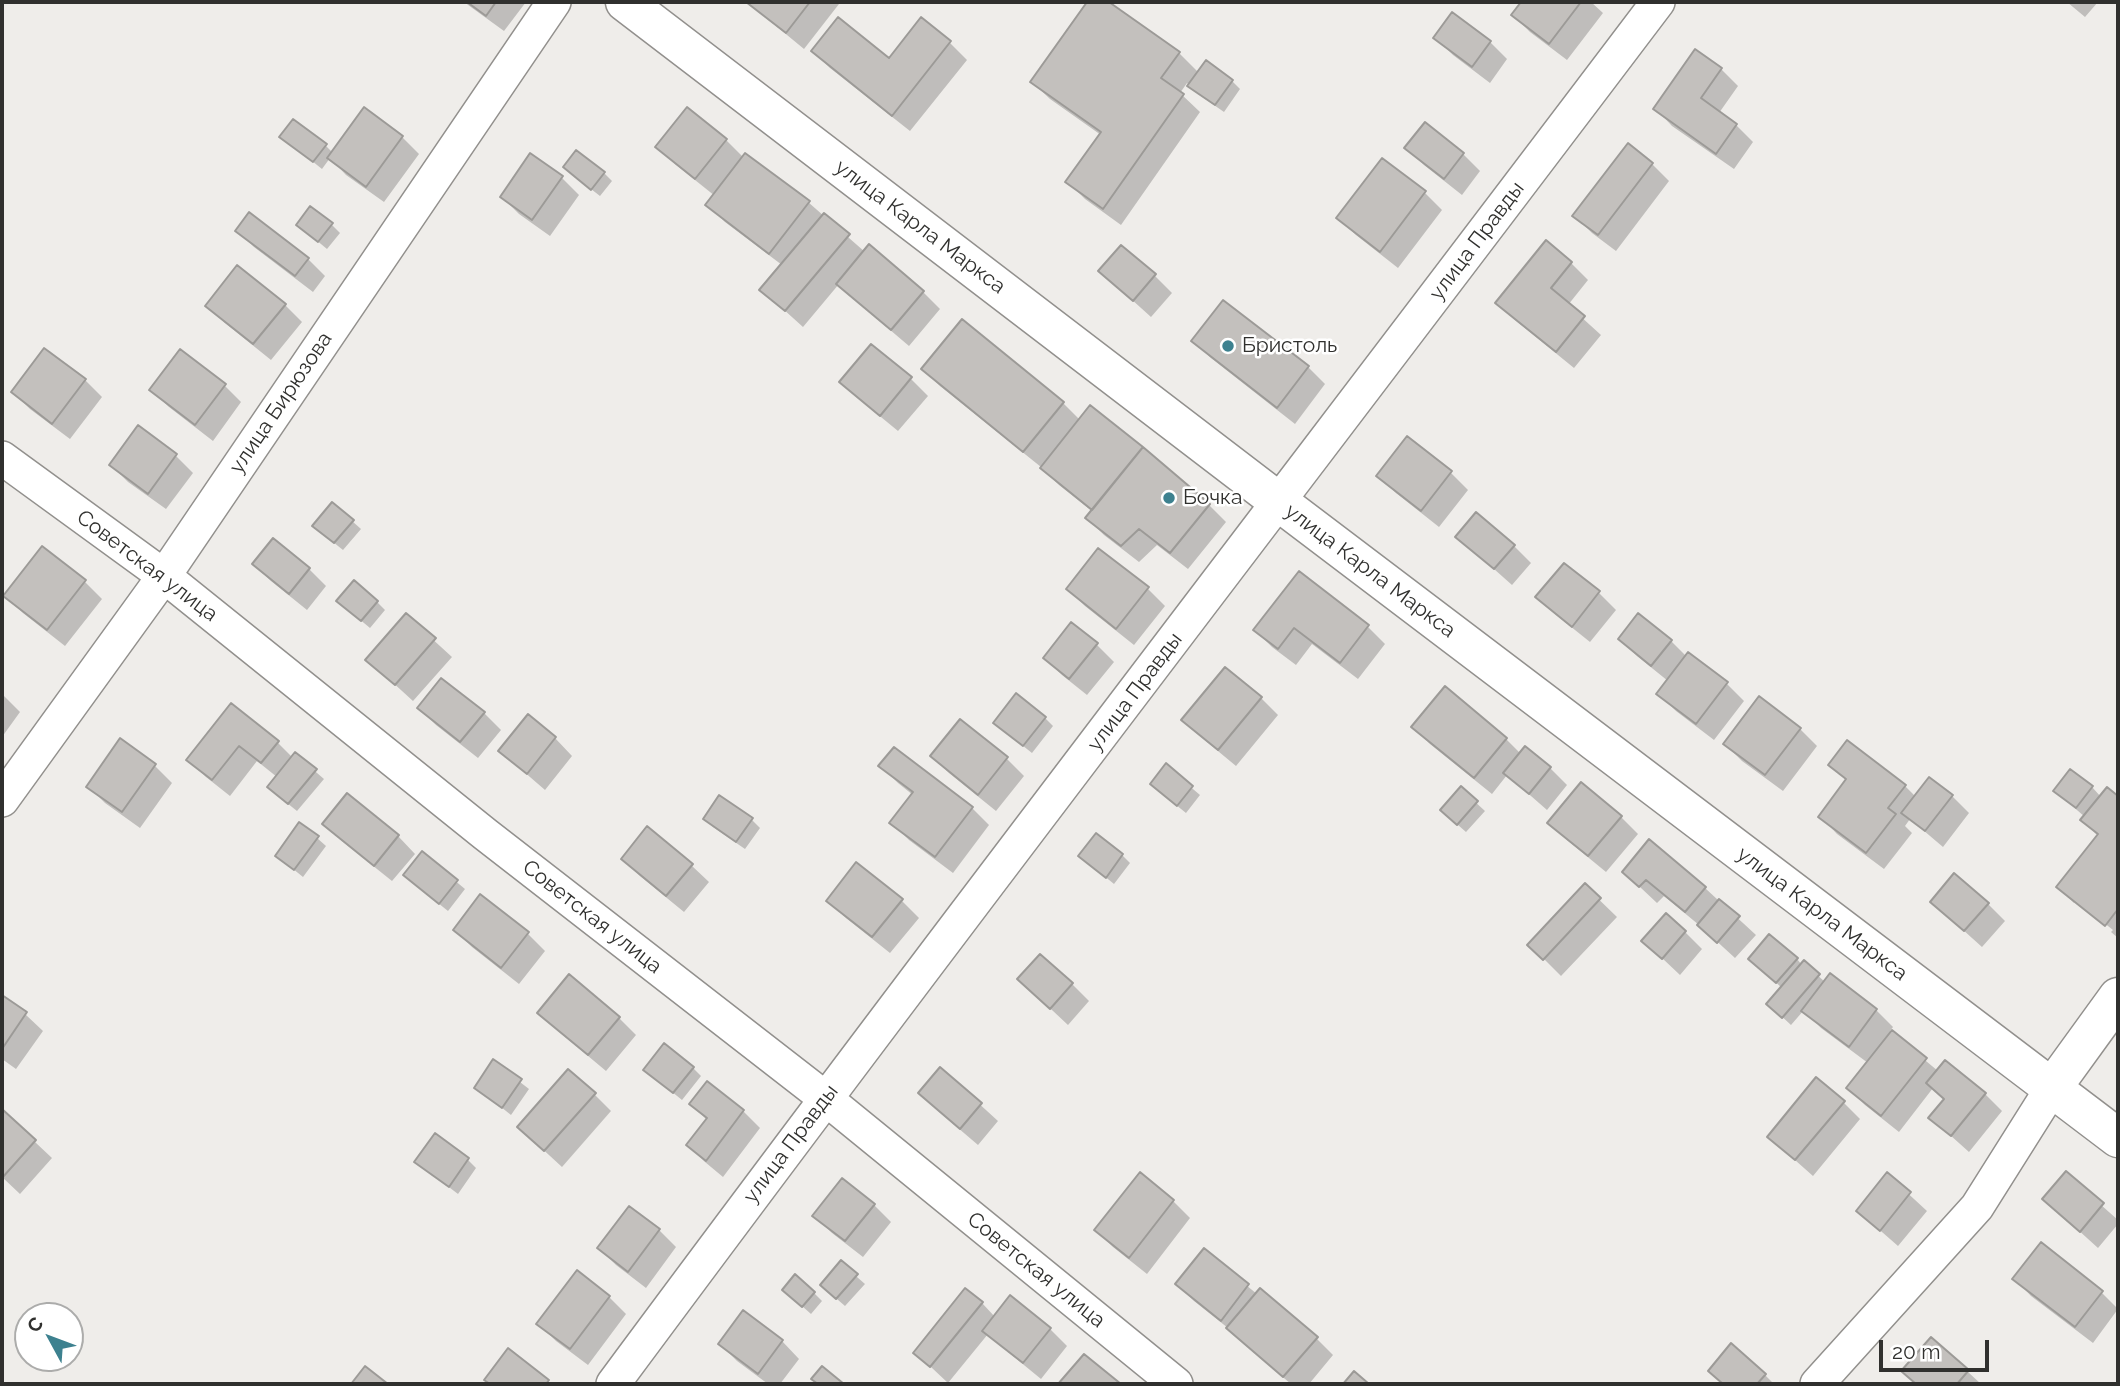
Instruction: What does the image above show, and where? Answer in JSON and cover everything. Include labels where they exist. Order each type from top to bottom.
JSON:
[{"type":"main road","name":"улица Карла Маркса","points":[[625,2],[2118,1138]]},
{"type":"main road","points":[[2052,1088],[2118,997]]},
{"type":"street","name":"улица Бирюзова","points":[[2,800],[164,576],[554,2]]},
{"type":"street","name":"улица Правды","points":[[613,1384],[825,1098],[1658,2]]},
{"type":"street","name":"Советская улица","points":[[2,458],[164,576],[485,834],[825,1098],[1176,1384]]},
{"type":"street","points":[[1817,1384],[1977,1207],[2052,1088]]},
{"type":"building","points":[[467,2],[496,2],[486,16]]},
{"type":"building","points":[[746,2],[810,2],[786,33]]},
{"type":"building","points":[[1087,2],[1109,2],[1180,52],[1161,78],[1184,94],[1103,209],[1065,182],[1101,132],[1030,82]]},
{"type":"building","points":[[1521,2],[1581,2],[1549,44],[1511,15]]},
{"type":"building","points":[[1452,12],[1491,41],[1472,67],[1433,38]]},
{"type":"building","points":[[838,17],[889,58],[921,17],[951,41],[892,116],[811,51]]},
{"type":"building","points":[[1695,49],[1722,68],[1701,98],[1737,124],[1716,154],[1653,109]]},
{"type":"building","points":[[1206,60],[1233,80],[1215,105],[1187,86]]},
{"type":"building","points":[[364,107],[403,136],[366,187],[327,158]]},
{"type":"building","points":[[687,107],[727,139],[695,179],[655,147]]},
{"type":"building","points":[[293,119],[327,144],[313,162],[279,137]]},
{"type":"building","points":[[1425,122],[1464,153],[1444,179],[1404,148]]},
{"type":"building","points":[[1628,143],[1653,163],[1598,235],[1572,216]]},
{"type":"building","points":[[576,150],[605,172],[591,190],[563,167]]},
{"type":"building","points":[[530,153],[563,176],[532,220],[500,197]]},
{"type":"building","points":[[745,153],[810,201],[769,254],[705,205]]},
{"type":"building","points":[[1382,158],[1426,191],[1380,252],[1336,218]]},
{"type":"building","points":[[310,206],[333,223],[318,242],[296,225]]},
{"type":"building","points":[[249,212],[309,258],[295,276],[235,231]]},
{"type":"building","points":[[824,213],[850,234],[785,311],[759,290]]},
{"type":"building","points":[[1546,240],[1572,262],[1551,288],[1585,316],[1556,352],[1495,303]]},
{"type":"building","points":[[869,244],[924,291],[891,330],[836,284]]},
{"type":"building","points":[[1121,245],[1156,274],[1133,301],[1098,271]]},
{"type":"building","points":[[237,265],[286,304],[253,344],[205,306]]},
{"type":"building","points":[[1223,300],[1309,366],[1277,408],[1191,341]]},
{"type":"building","points":[[962,319],[1064,402],[1023,452],[921,369]]},
{"type":"building","points":[[871,344],[912,377],[880,416],[839,382]]},
{"type":"building","points":[[44,348],[86,379],[52,424],[11,392]]},
{"type":"building","points":[[180,349],[226,384],[195,425],[149,390]]},
{"type":"building","points":[[1090,405],[1143,447],[1092,510],[1040,468]]},
{"type":"building","points":[[138,425],[177,454],[148,494],[109,465]]},
{"type":"building","points":[[1407,436],[1452,471],[1421,511],[1376,476]]},
{"type":"building","points":[[1143,447],[1210,504],[1170,553],[1139,529],[1121,546],[1085,518]]},
{"type":"building","points":[[332,502],[354,520],[334,543],[312,526]]},
{"type":"building","points":[[1476,512],[1515,545],[1494,569],[1455,537]]},
{"type":"building","points":[[273,538],[310,568],[289,594],[252,564]]},
{"type":"building","points":[[42,546],[86,580],[47,630],[3,596]]},
{"type":"building","points":[[1098,548],[1149,587],[1116,629],[1066,589]]},
{"type":"building","points":[[1564,563],[1600,591],[1572,627],[1535,597]]},
{"type":"building","points":[[1299,571],[1369,625],[1340,663],[1294,628],[1278,649],[1253,630]]},
{"type":"building","points":[[354,580],[378,601],[361,621],[336,601]]},
{"type":"building","points":[[406,613],[436,638],[395,685],[365,660]]},
{"type":"building","points":[[1638,613],[1672,640],[1651,666],[1618,639]]},
{"type":"building","points":[[1071,622],[1098,643],[1069,679],[1043,658]]},
{"type":"building","points":[[1688,652],[1728,682],[1696,724],[1656,694]]},
{"type":"building","points":[[1225,667],[1262,697],[1218,750],[1181,720]]},
{"type":"building","points":[[441,678],[485,712],[460,742],[417,708]]},
{"type":"building","points":[[1445,686],[1507,738],[1474,778],[1411,727]]},
{"type":"building","points":[[1016,693],[1046,717],[1023,746],[993,723]]},
{"type":"building","points":[[1759,696],[1801,728],[1765,775],[1723,744]]},
{"type":"building","points":[[231,703],[279,741],[261,763],[239,746],[212,780],[186,760]]},
{"type":"building","points":[[528,714],[556,737],[527,774],[498,751]]},
{"type":"building","points":[[960,719],[1008,757],[978,795],[930,756]]},
{"type":"building","points":[[120,738],[156,764],[122,812],[86,787]]},
{"type":"building","points":[[1847,740],[1906,785],[1888,808],[1896,814],[1866,853],[1818,817],[1846,779],[1828,765]]},
{"type":"building","points":[[1525,746],[1551,767],[1529,794],[1503,773]]},
{"type":"building","points":[[894,747],[973,807],[935,857],[889,823],[913,792],[878,766]]},
{"type":"building","points":[[295,752],[317,769],[288,804],[267,787]]},
{"type":"building","points":[[1166,763],[1193,786],[1177,806],[1150,784]]},
{"type":"building","points":[[2070,769],[2093,786],[2076,808],[2053,791]]},
{"type":"building","points":[[1929,777],[1953,795],[1925,831],[1901,813]]},
{"type":"building","points":[[1581,782],[1622,816],[1588,856],[1547,823]]},
{"type":"building","points":[[1461,786],[1478,801],[1457,825],[1440,810]]},
{"type":"building","points":[[2107,787],[2118,796],[2118,909],[2105,926],[2056,887],[2098,834],[2080,820]]},
{"type":"building","points":[[347,793],[399,835],[374,866],[322,824]]},
{"type":"building","points":[[719,795],[753,818],[736,842],[703,819]]},
{"type":"building","points":[[299,822],[319,836],[294,870],[275,856]]},
{"type":"building","points":[[647,826],[693,864],[666,896],[621,859]]},
{"type":"building","points":[[1096,833],[1123,854],[1106,878],[1078,856]]},
{"type":"building","points":[[1649,839],[1706,887],[1685,912],[1646,880],[1639,887],[1622,872]]},
{"type":"building","points":[[422,851],[458,880],[439,904],[403,875]]},
{"type":"building","points":[[856,862],[903,899],[872,937],[826,901]]},
{"type":"building","points":[[1954,873],[1989,903],[1964,931],[1930,902]]},
{"type":"building","points":[[1585,883],[1601,898],[1543,960],[1527,945]]},
{"type":"building","points":[[480,894],[529,932],[501,968],[453,930]]},
{"type":"building","points":[[1719,899],[1740,916],[1717,943],[1697,925]]},
{"type":"building","points":[[1666,913],[1686,931],[1662,959],[1641,941]]},
{"type":"building","points":[[1769,934],[1798,958],[1776,983],[1748,959]]},
{"type":"building","points":[[1040,954],[1073,983],[1050,1009],[1017,979]]},
{"type":"building","points":[[1804,960],[1820,974],[1782,1018],[1766,1004]]},
{"type":"building","points":[[1830,973],[1877,1009],[1849,1047],[1801,1011]]},
{"type":"building","points":[[569,974],[620,1017],[588,1055],[537,1013]]},
{"type":"building","points":[[2,995],[27,1012],[2,1049]]},
{"type":"building","points":[[1892,1030],[1927,1058],[1881,1116],[1846,1088]]},
{"type":"building","points":[[664,1043],[694,1067],[673,1093],[643,1070]]},
{"type":"building","points":[[493,1059],[522,1079],[502,1108],[474,1088]]},
{"type":"building","points":[[1945,1060],[1986,1093],[1951,1136],[1928,1118],[1944,1099],[1926,1083]]},
{"type":"building","points":[[940,1067],[982,1103],[960,1129],[918,1093]]},
{"type":"building","points":[[568,1069],[596,1093],[544,1151],[517,1127]]},
{"type":"building","points":[[1816,1077],[1845,1101],[1795,1160],[1767,1137]]},
{"type":"building","points":[[707,1081],[744,1110],[706,1161],[686,1145],[707,1118],[689,1104]]},
{"type":"building","points":[[2,1109],[36,1140],[2,1178]]},
{"type":"building","points":[[435,1133],[469,1158],[449,1187],[414,1162]]},
{"type":"building","points":[[2066,1171],[2104,1203],[2080,1232],[2042,1199]]},
{"type":"building","points":[[1140,1172],[1174,1200],[1129,1258],[1094,1230]]},
{"type":"building","points":[[1887,1172],[1911,1192],[1880,1231],[1856,1211]]},
{"type":"building","points":[[842,1178],[875,1204],[845,1241],[812,1216]]},
{"type":"building","points":[[629,1206],[660,1229],[628,1272],[597,1248]]},
{"type":"building","points":[[2041,1242],[2103,1291],[2075,1327],[2012,1279]]},
{"type":"building","points":[[1204,1248],[1249,1284],[1221,1321],[1175,1284]]},
{"type":"building","points":[[841,1260],[858,1274],[836,1299],[820,1285]]},
{"type":"building","points":[[577,1270],[610,1296],[570,1349],[536,1324]]},
{"type":"building","points":[[795,1274],[815,1292],[802,1307],[782,1290]]},
{"type":"building","points":[[965,1288],[983,1302],[930,1367],[913,1353]]},
{"type":"building","points":[[1260,1288],[1318,1337],[1283,1377],[1226,1328]]},
{"type":"building","points":[[1010,1295],[1051,1328],[1023,1363],[982,1331]]},
{"type":"building","points":[[743,1310],[783,1340],[758,1374],[718,1344]]},
{"type":"building","points":[[1931,1337],[1969,1370],[1957,1384],[1916,1384],[1901,1371]]},
{"type":"building","points":[[1731,1343],[1766,1374],[1757,1384],[1723,1384],[1708,1371]]},
{"type":"building","points":[[508,1348],[549,1380],[546,1384],[490,1384],[484,1380]]},
{"type":"building","points":[[1084,1354],[1121,1384],[1058,1384]]},
{"type":"building","points":[[365,1366],[388,1384],[351,1384]]},
{"type":"building","points":[[822,1366],[844,1384],[818,1384],[811,1379]]},
{"type":"building","points":[[1354,1371],[1369,1384],[1343,1384]]},
{"type":"place","name":"Бристоль","points":[[1228,346]]},
{"type":"place","name":"Бочка","points":[[1169,498]]}]
